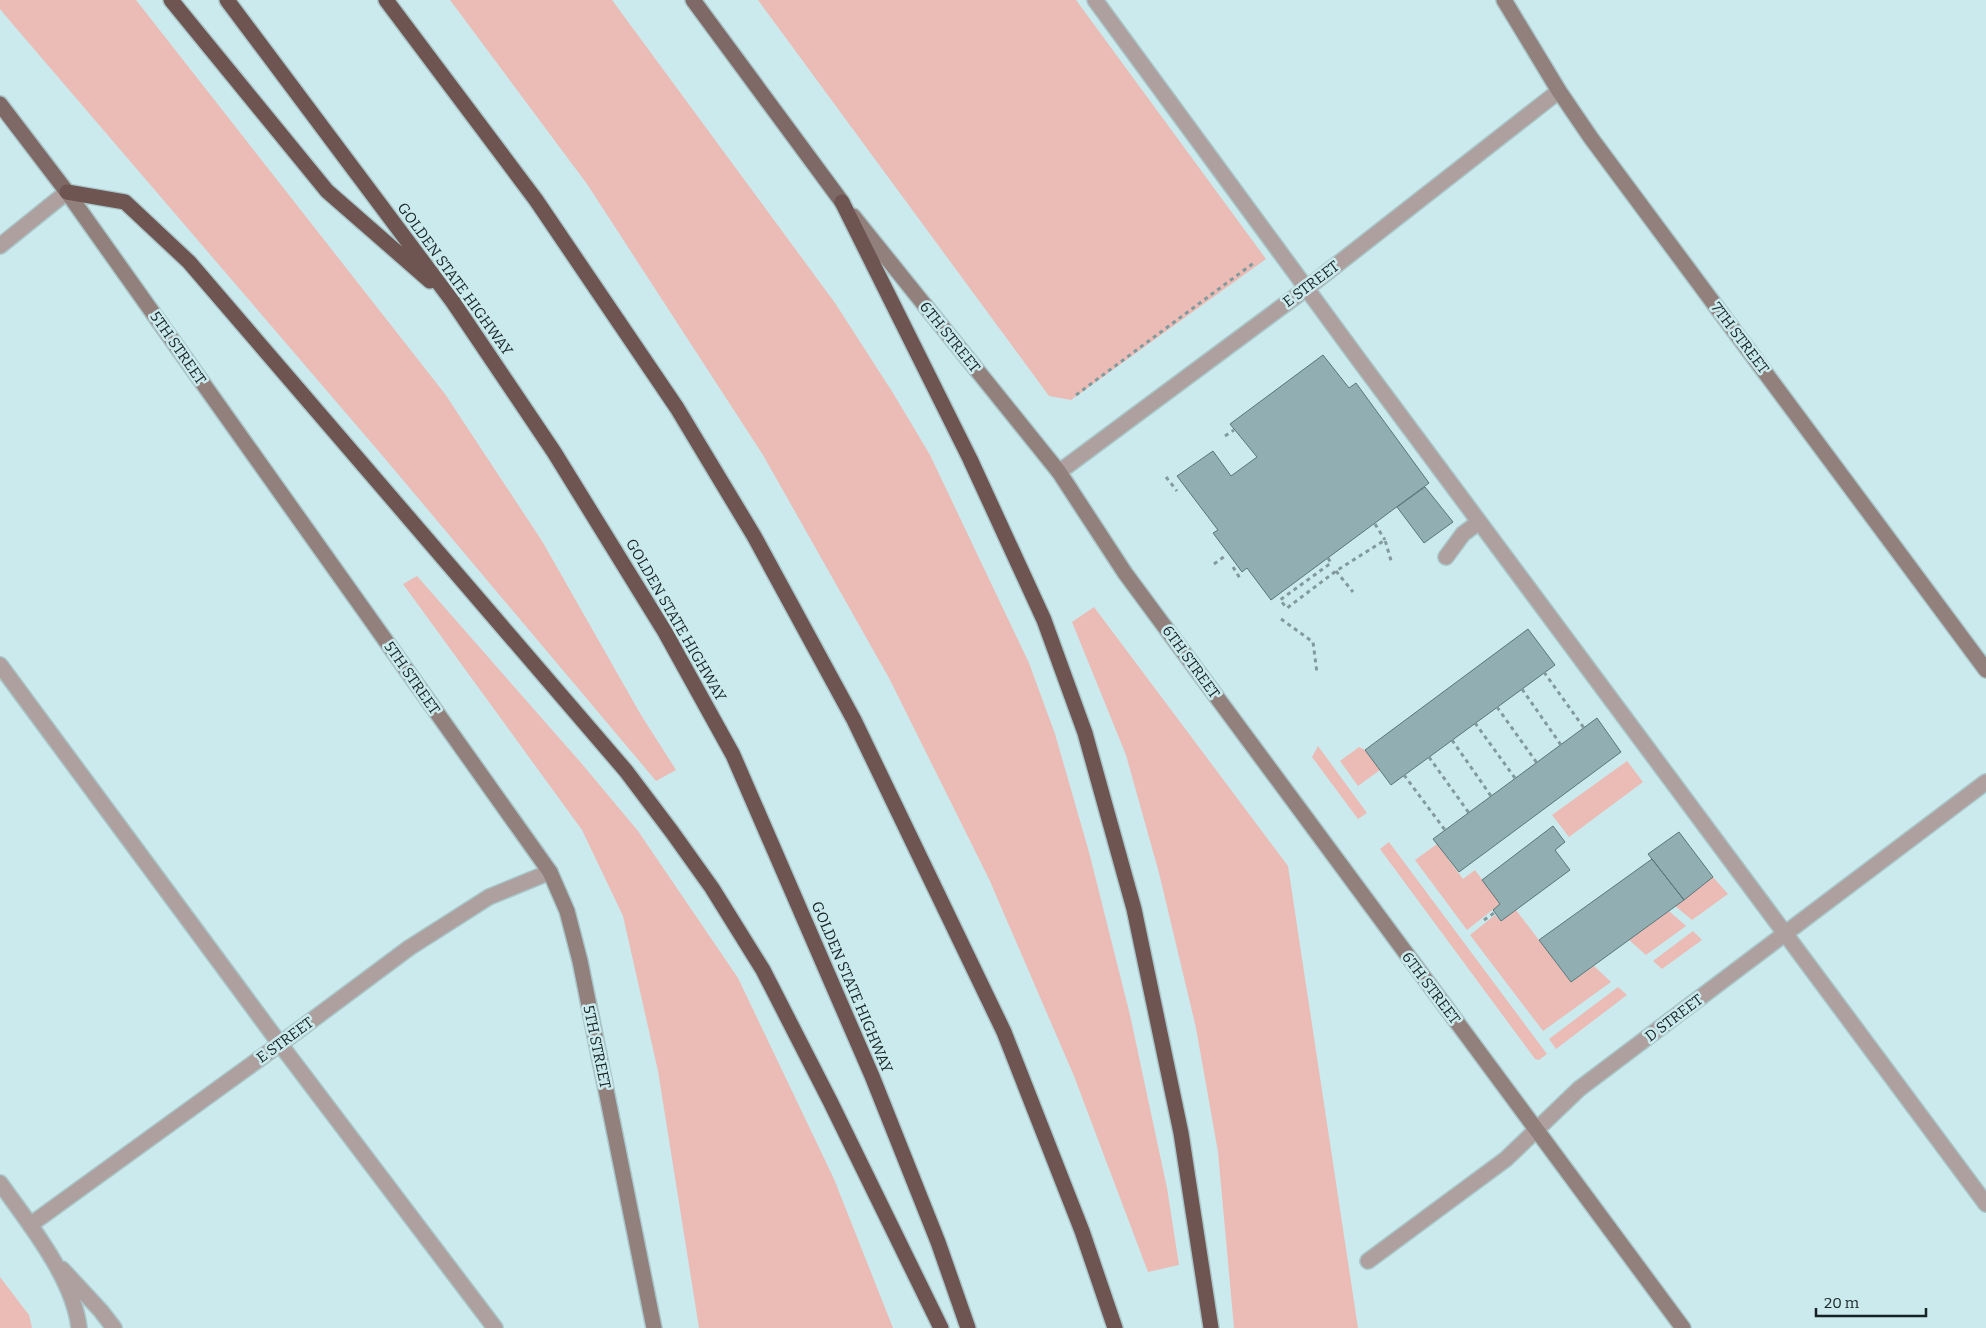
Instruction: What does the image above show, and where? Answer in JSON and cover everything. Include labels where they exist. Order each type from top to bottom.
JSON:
[{"type":"highway","points":[[171,0],[327,191],[453,302]]},
{"type":"highway","name":"GOLDEN STATE HIGHWAY","points":[[227,0],[453,302],[559,460],[665,632],[733,755],[872,1076],[938,1242],[968,1328]]},
{"type":"highway","points":[[386,0],[536,200],[677,408],[754,536],[854,720],[1004,1032],[1082,1231],[1115,1328]]},
{"type":"highway","points":[[67,192],[125,202],[189,262],[632,779],[712,888],[763,970],[830,1101],[941,1328]]},
{"type":"highway","points":[[842,202],[978,477],[1044,620],[1084,733],[1134,909],[1177,1113],[1191,1190],[1211,1328]]},
{"type":"main road","name":"6TH STREET","points":[[693,0],[842,202]]},
{"type":"main road","name":"5TH STREET","points":[[0,104],[67,192]]},
{"type":"street","points":[[1095,0],[1986,1204]]},
{"type":"street","name":"7TH STREET","points":[[1504,0],[1559,91],[1591,138],[1986,670]]},
{"type":"street","name":"E STREET","points":[[1059,472],[1307,288],[1559,91]]},
{"type":"street","points":[[0,246],[67,192]]},
{"type":"street","name":"5TH STREET","points":[[67,192],[550,872],[567,911],[580,962],[654,1328]]},
{"type":"street","name":"6TH STREET","points":[[842,202],[1059,472],[1125,573],[1683,1328]]},
{"type":"street","points":[[1446,557],[1463,534],[1480,522]]},
{"type":"street","points":[[0,665],[280,1044],[495,1328]]},
{"type":"street","name":"D STREET","points":[[1368,1261],[1506,1159],[1579,1088],[1986,782]]},
{"type":"street","name":"E STREET","points":[[30,1225],[409,948],[489,897],[550,872]]},
{"type":"street","points":[[0,1183],[51,1257],[72,1299],[79,1328]]},
{"type":"street","points":[[51,1257],[101,1311],[114,1328]]},
{"type":"path","points":[[1076,395],[1262,257]]},
{"type":"path","points":[[1225,436],[1234,430]]},
{"type":"path","points":[[1166,476],[1177,491]]},
{"type":"path","points":[[1375,524],[1385,540],[1392,564]]},
{"type":"path","points":[[1328,558],[1331,563],[1280,600],[1287,608],[1336,571],[1385,540]]},
{"type":"path","points":[[1214,564],[1225,556]]},
{"type":"path","points":[[1233,567],[1241,580]]},
{"type":"path","points":[[1336,571],[1353,592]]},
{"type":"path","points":[[1281,619],[1314,642],[1317,674]]},
{"type":"path","points":[[1544,672],[1584,728]]},
{"type":"path","points":[[1522,689],[1561,745]]},
{"type":"path","points":[[1497,707],[1537,763]]},
{"type":"path","points":[[1475,723],[1515,778]]},
{"type":"path","points":[[1452,740],[1491,796]]},
{"type":"path","points":[[1429,757],[1469,813]]},
{"type":"path","points":[[1404,775],[1445,830]]},
{"type":"path","points":[[1484,920],[1494,912]]},
{"type":"shaded area","points":[[0,0],[136,0],[445,394],[542,541],[641,715],[676,770],[656,781],[381,454],[4,14],[0,9]]},
{"type":"shaded area","points":[[450,0],[612,0],[835,303],[930,455],[1029,663],[1055,734],[1089,852],[1130,1015],[1167,1188],[1179,1265],[1148,1272],[1074,1076],[989,879],[889,678],[763,455],[587,184]]},
{"type":"shaded area","points":[[758,0],[1076,0],[1266,259],[1071,400],[1049,396]]},
{"type":"shaded area","points":[[417,576],[582,764],[638,831],[738,978],[834,1179],[893,1328],[699,1328],[658,1071],[623,916],[582,830],[403,584]]},
{"type":"shaded area","points":[[1094,607],[1288,866],[1358,1328],[1234,1328],[1218,1152],[1196,1028],[1159,873],[1126,755],[1072,622]]},
{"type":"shaded area","points":[[1318,746],[1367,813],[1358,819],[1312,757]]},
{"type":"shaded area","points":[[1359,747],[1365,750],[1380,770],[1358,786],[1340,761]]},
{"type":"shaded area","points":[[1627,761],[1643,782],[1569,837],[1552,815]]},
{"type":"shaded area","points":[[1389,842],[1547,1054],[1539,1060],[1535,1059],[1380,849]]},
{"type":"shaded area","points":[[1437,844],[1463,879],[1475,870],[1500,904],[1467,930],[1415,860]]},
{"type":"shaded area","points":[[1713,877],[1728,894],[1692,920],[1675,906]]},
{"type":"shaded area","points":[[1516,910],[1571,982],[1594,966],[1611,982],[1543,1031],[1470,935],[1495,915],[1501,921]]},
{"type":"shaded area","points":[[1669,911],[1686,926],[1646,955],[1629,940]]},
{"type":"shaded area","points":[[1693,931],[1702,940],[1662,969],[1653,961]]},
{"type":"shaded area","points":[[1618,987],[1627,995],[1556,1049],[1549,1039]]},
{"type":"shaded area","points":[[0,1277],[29,1315],[32,1328],[0,1328]]},
{"type":"building","points":[[1323,355],[1349,388],[1356,383],[1429,483],[1271,600],[1247,568],[1242,572],[1213,533],[1218,530],[1177,476],[1213,451],[1231,476],[1257,457],[1230,424]]},
{"type":"building","points":[[1425,487],[1453,522],[1424,543],[1397,507]]},
{"type":"building","points":[[1528,629],[1555,665],[1391,785],[1365,750]]},
{"type":"building","points":[[1597,718],[1621,752],[1459,872],[1433,839]]},
{"type":"building","points":[[1553,826],[1565,842],[1555,850],[1570,870],[1501,921],[1493,910],[1500,904],[1482,880]]},
{"type":"building","points":[[1679,832],[1713,877],[1684,900],[1648,854]]},
{"type":"building","points":[[1652,859],[1684,900],[1571,982],[1539,940]]}]
